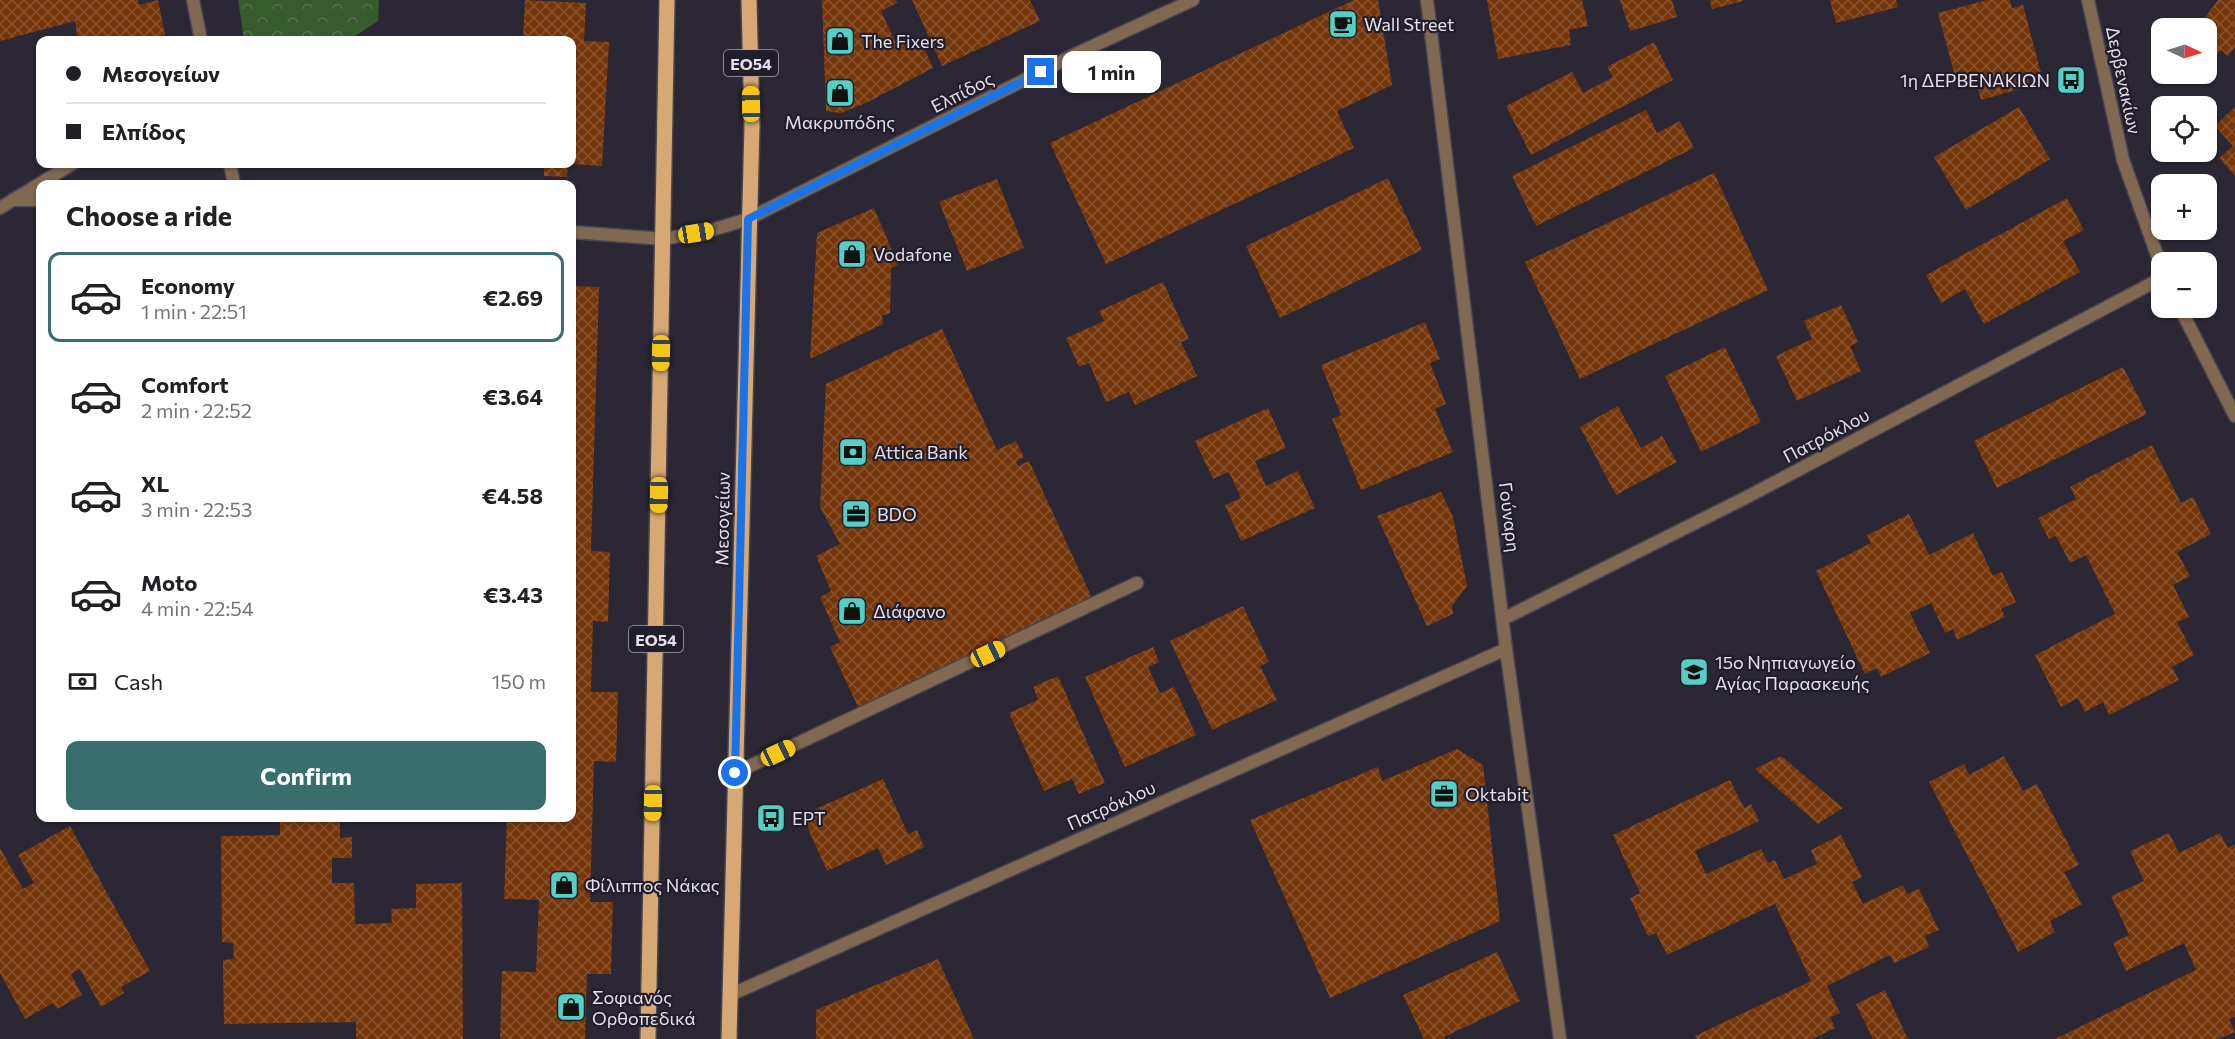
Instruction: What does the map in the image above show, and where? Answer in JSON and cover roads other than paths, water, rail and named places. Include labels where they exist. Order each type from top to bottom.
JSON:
[{"type":"main road","name":"ΕΟ54","points":[[648,1039],[667,0]]},
{"type":"main road","name":"Μεσογείων","points":[[729,1039],[752,125],[749,0]]},
{"type":"street","points":[[193,0],[200,36]]},
{"type":"street","name":"Ελπίδος","points":[[576,232],[664,239],[712,230],[748,219],[1082,51],[1193,0]]},
{"type":"street","name":"Γούναρη","points":[[1427,0],[1505,618],[1506,649],[1560,1039]]},
{"type":"street","name":"Δερβενακίων","points":[[2088,0],[2123,160],[2156,252]]},
{"type":"street","points":[[46,180],[65,168]]},
{"type":"street","points":[[0,208],[36,186]]},
{"type":"street","points":[[13,200],[36,200]]},
{"type":"street","name":"Πατρόκλου","points":[[1505,618],[1747,497],[2151,284]]},
{"type":"street","points":[[2185,318],[2235,416]]},
{"type":"street","points":[[735,773],[1137,584]]},
{"type":"street","name":"Πατρόκλου","points":[[730,995],[1506,649]]},
{"type":"place","name":"Wall Street","points":[[1343,24]]},
{"type":"place","name":"The Fixers","points":[[840,41]]},
{"type":"place","name":"1η ΔΕΡΒΕΝΑΚΙΩΝ","points":[[2071,80]]},
{"type":"place","name":"Μακρυπόδης","points":[[840,93]]},
{"type":"place","name":"Vodafone","points":[[852,254]]},
{"type":"place","name":"Attica Bank","points":[[853,452]]},
{"type":"place","name":"BDO","points":[[856,514]]},
{"type":"place","name":"Διάφανο","points":[[852,611]]},
{"type":"place","name":"15ο Νηπιαγωγείο Αγίας Παρασκευής","points":[[1694,672]]},
{"type":"place","name":"Oktabit","points":[[1444,794]]},
{"type":"place","name":"ΕΡΤ","points":[[771,818]]},
{"type":"place","name":"Φίλιππος Νάκας","points":[[564,885]]},
{"type":"place","name":"Σοφιανός Ορθοπεδικά","points":[[571,1007]]}]
